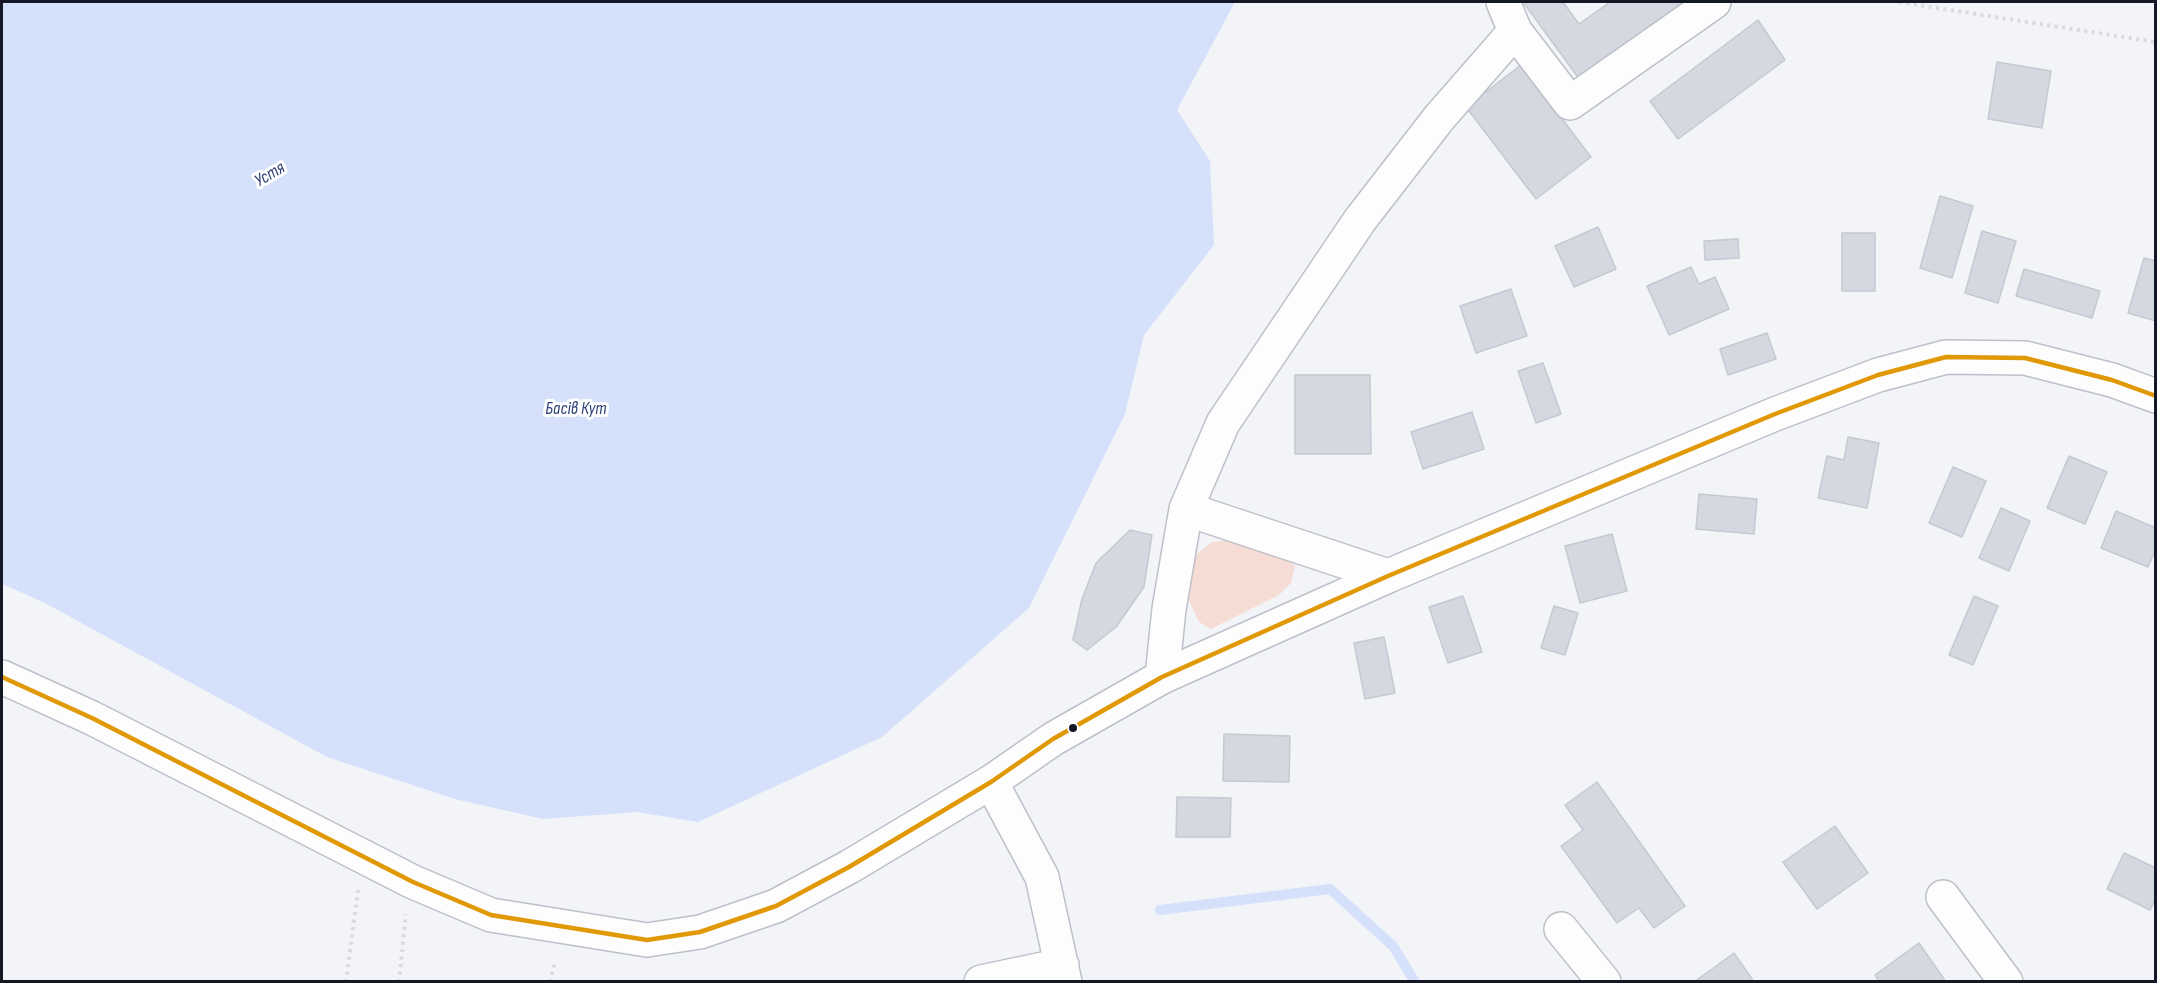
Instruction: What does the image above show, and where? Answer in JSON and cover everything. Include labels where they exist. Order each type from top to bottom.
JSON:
[{"type":"main road","points":[[1162,677],[1169,609],[1186,508],[1223,423],[1360,220],[1439,118],[1509,16],[1570,103],[1714,2]]},
{"type":"main road","points":[[2,677],[92,718],[413,882],[491,915],[647,940],[700,932],[776,906],[849,867],[991,782],[1053,739],[1162,677],[1388,576],[1775,414],[1878,375],[1946,357],[2025,358],[2112,380],[2156,396]]},
{"type":"main road","points":[[1186,508],[1388,576]]},
{"type":"main road","points":[[981,981],[1064,973],[1042,877],[991,782]]},
{"type":"main road","points":[[1943,897],[2006,981]]},
{"type":"main road","points":[[1562,929],[1604,981]]},
{"type":"path","points":[[1899,2],[2156,42]]},
{"type":"path","points":[[346,981],[362,857]]},
{"type":"path","points":[[399,981],[405,919]]},
{"type":"path","points":[[550,981],[555,961]]},
{"type":"shaded area","points":[[1233,540],[1286,557],[1295,566],[1291,583],[1279,595],[1211,629],[1199,622],[1188,599],[1192,558],[1212,542]]},
{"type":"water","name":"Басів Кут","points":[[2,2],[1235,2],[1177,110],[1210,161],[1214,245],[1144,335],[1125,414],[1029,608],[882,737],[698,822],[637,812],[543,819],[455,799],[327,757],[43,602],[2,584]]},
{"type":"building","points":[[1523,2],[1563,2],[1579,24],[1610,2],[1689,2],[1580,80]]},
{"type":"building","points":[[1758,20],[1785,60],[1678,139],[1650,101]]},
{"type":"building","points":[[1997,62],[2051,71],[2042,128],[1988,119]]},
{"type":"building","points":[[1521,65],[1591,157],[1536,199],[1466,107]]},
{"type":"building","points":[[1940,196],[1973,206],[1952,278],[1920,268]]},
{"type":"building","points":[[1598,227],[1616,269],[1574,287],[1555,246]]},
{"type":"building","points":[[1982,231],[2016,241],[1998,303],[1965,293]]},
{"type":"building","points":[[1842,233],[1875,233],[1875,291],[1842,291]]},
{"type":"building","points":[[1738,239],[1739,258],[1705,260],[1704,241]]},
{"type":"building","points":[[2144,258],[2156,261],[2156,321],[2128,313]]},
{"type":"building","points":[[1691,267],[1699,284],[1715,277],[1729,309],[1669,335],[1647,286]]},
{"type":"building","points":[[2024,269],[2100,291],[2092,318],[2016,296]]},
{"type":"building","points":[[1511,289],[1527,336],[1476,353],[1460,306]]},
{"type":"building","points":[[1767,333],[1776,359],[1728,375],[1720,349]]},
{"type":"building","points":[[1543,363],[1561,414],[1536,423],[1518,371]]},
{"type":"building","points":[[1295,375],[1370,375],[1371,454],[1295,454]]},
{"type":"building","points":[[1472,412],[1484,449],[1423,469],[1411,432]]},
{"type":"building","points":[[1848,437],[1879,443],[1867,508],[1818,498],[1827,456],[1844,460]]},
{"type":"building","points":[[2069,456],[2107,472],[2085,524],[2047,508]]},
{"type":"building","points":[[1953,467],[1986,481],[1962,537],[1929,523]]},
{"type":"building","points":[[1699,494],[1757,499],[1754,534],[1696,529]]},
{"type":"building","points":[[2001,508],[2030,521],[2009,571],[1979,558]]},
{"type":"building","points":[[2116,511],[2156,528],[2156,549],[2148,567],[2101,548]]},
{"type":"building","points":[[1130,530],[1152,535],[1144,587],[1116,627],[1087,650],[1073,640],[1082,599],[1096,563]]},
{"type":"building","points":[[1612,534],[1627,591],[1580,603],[1565,546]]},
{"type":"building","points":[[1463,596],[1482,652],[1448,663],[1429,607]]},
{"type":"building","points":[[1974,596],[1998,606],[1973,665],[1949,655]]},
{"type":"building","points":[[1554,606],[1578,613],[1565,655],[1541,648]]},
{"type":"building","points":[[1384,637],[1395,693],[1365,699],[1354,643]]},
{"type":"building","points":[[1224,734],[1290,736],[1289,782],[1223,781]]},
{"type":"building","points":[[1597,782],[1685,906],[1654,928],[1639,908],[1617,923],[1561,846],[1583,830],[1565,805]]},
{"type":"building","points":[[1177,797],[1231,798],[1230,837],[1176,837]]},
{"type":"building","points":[[1835,826],[1868,873],[1817,909],[1783,862]]},
{"type":"building","points":[[2124,853],[2156,868],[2156,898],[2150,910],[2107,889]]},
{"type":"building","points":[[1919,943],[1946,982],[1879,982],[1875,975]]},
{"type":"building","points":[[1734,953],[1754,982],[1694,982]]},
{"type":"waterway","points":[[1160,910],[1330,889],[1393,946],[1415,982]]},
{"type":"transit line","points":[[2,677],[92,718],[413,882],[491,915],[647,940],[700,932],[776,906],[849,867],[991,782],[1053,739],[1162,677],[1388,576],[1775,414],[1878,375],[1946,357],[2025,358],[2112,380],[2156,396]]},
{"type":"water label","name":"Устя","points":[[270,175]]}]
